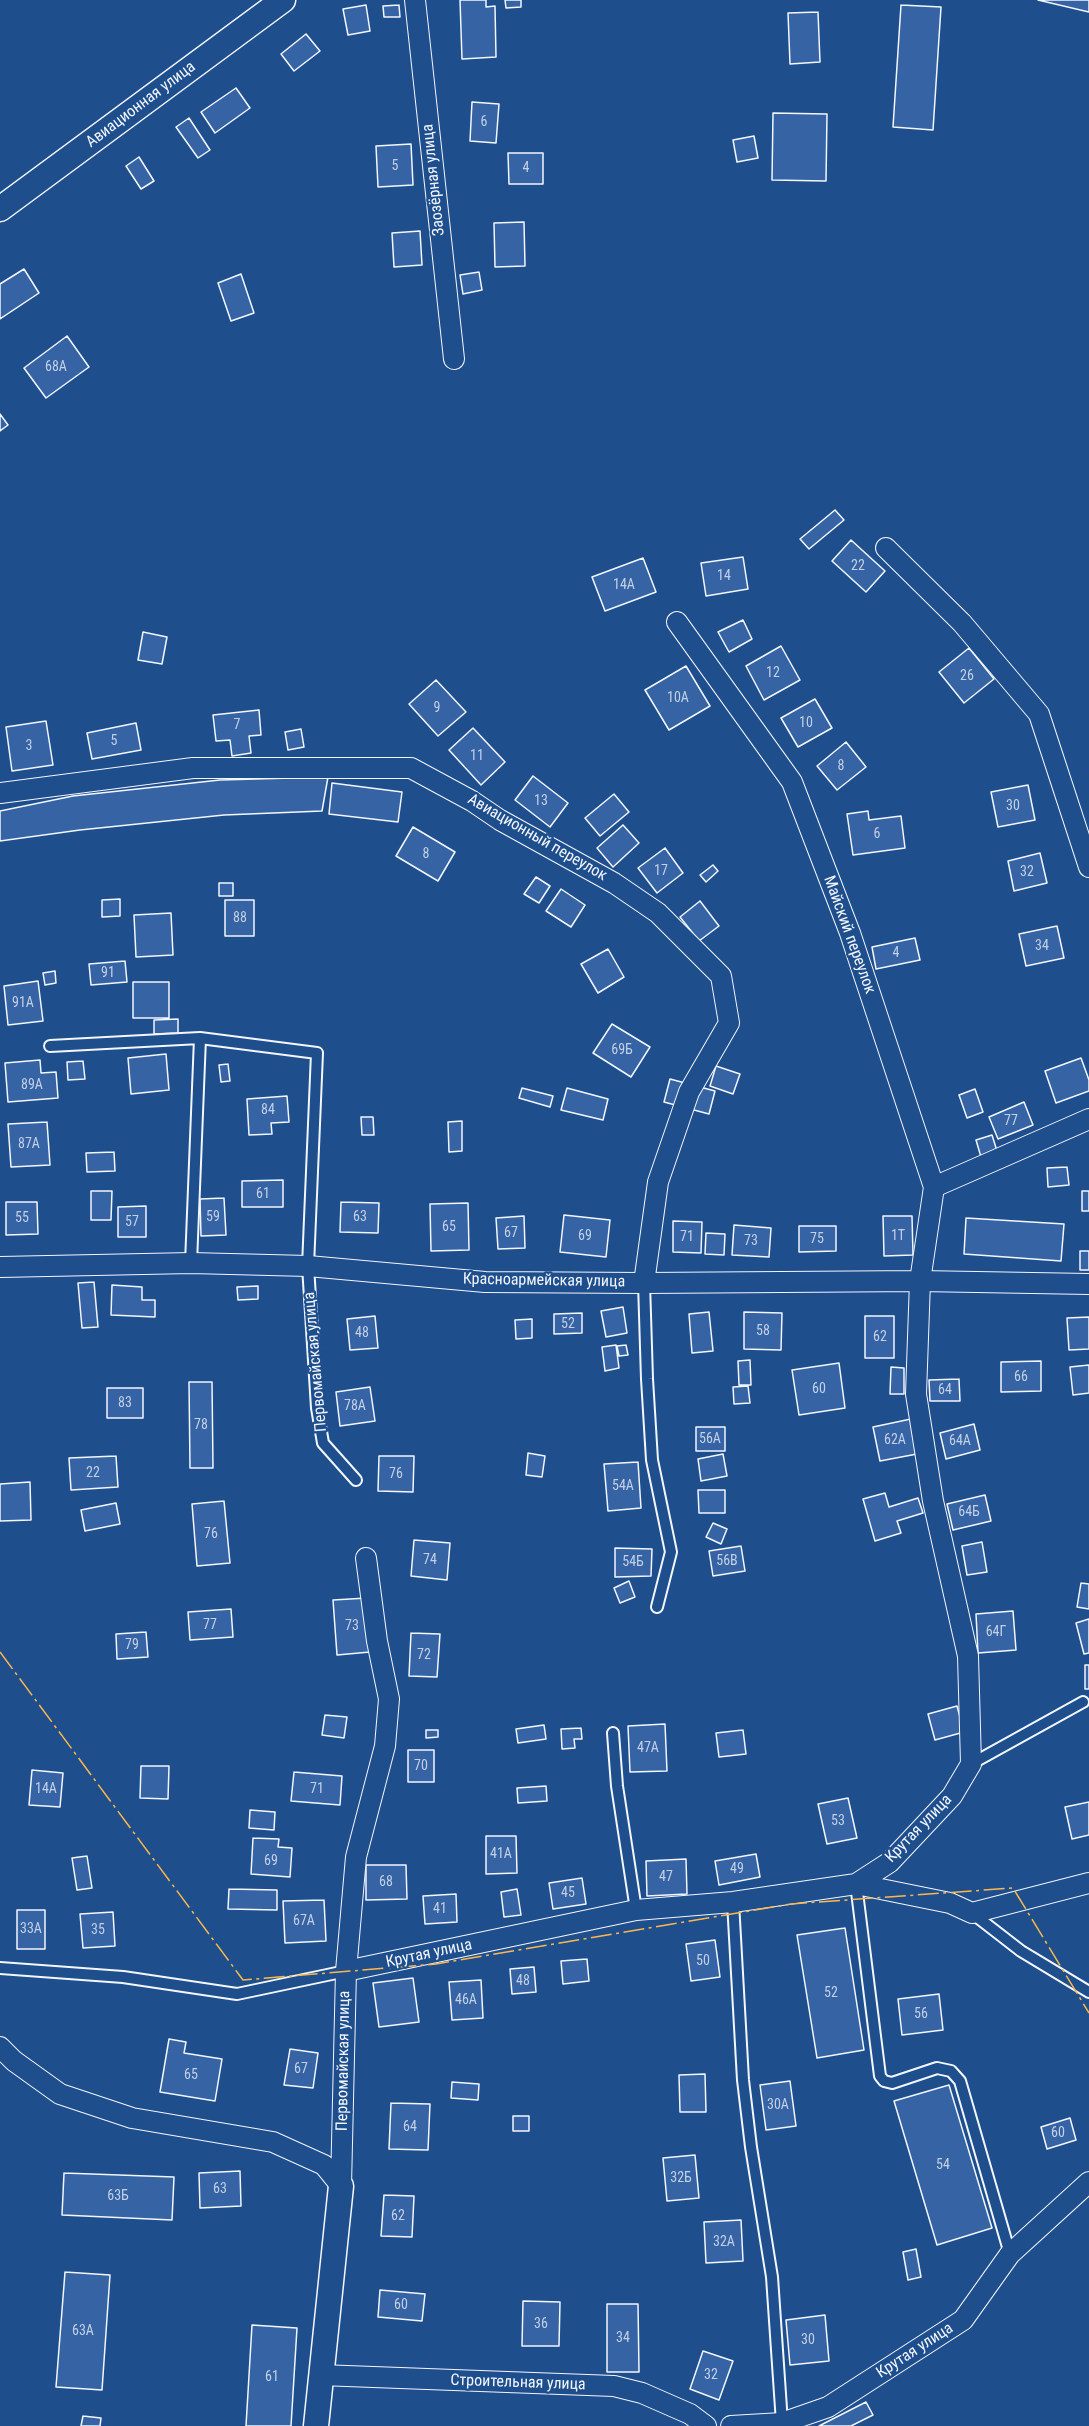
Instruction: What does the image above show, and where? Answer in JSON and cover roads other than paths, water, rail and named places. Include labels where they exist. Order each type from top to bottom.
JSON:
[{"type":"street","name":"Авиационная улица","points":[[0,209],[283,0]]},
{"type":"street","name":"Заозёрная улица","points":[[415,0],[454,359]]},
{"type":"street","points":[[886,548],[962,623],[1039,714],[1089,867]]},
{"type":"street","name":"Майский переулок","points":[[676,622],[792,782],[850,933],[934,1187],[920,1281],[916,1394],[933,1501],[968,1656],[971,1764]]},
{"type":"street","name":"Авиационный переулок","points":[[0,793],[193,768],[411,768],[614,883],[658,913],[721,976],[729,1023],[689,1092],[658,1182],[644,1283]]},
{"type":"street","points":[[934,1187],[1089,1119]]},
{"type":"street","name":"Красноармейская улица","points":[[0,1267],[191,1263],[308,1266],[485,1282],[920,1281],[1089,1284]]},
{"type":"street","name":"Первомайская улица","points":[[316,2426],[341,2186],[346,1971],[356,1857],[385,1746],[389,1699],[377,1641],[366,1558]]},
{"type":"street","name":"Крутая улица","points":[[856,1884],[890,1862],[952,1796],[971,1764]]},
{"type":"street","points":[[972,1913],[1089,1883]]},
{"type":"street","name":"Крутая улица","points":[[346,1971],[636,1910],[733,1902],[856,1884],[950,1903],[972,1913]]},
{"type":"street","points":[[0,2047],[14,2061],[60,2094],[132,2118],[273,2142],[324,2165],[341,2186]]},
{"type":"street","name":"Крутая улица","points":[[731,2426],[782,2423],[828,2407],[963,2320],[1010,2254],[1088,2185]]},
{"type":"street","name":"Строительная улица","points":[[320,2375],[614,2386],[642,2393],[690,2414],[706,2426]]},
{"type":"lane","points":[[50,1046],[200,1038],[191,1263]]},
{"type":"lane","name":"Первомайская улица","points":[[200,1038],[317,1053],[308,1266],[317,1408],[323,1443],[356,1480]]},
{"type":"lane","points":[[644,1283],[646,1379],[652,1460],[671,1552],[657,1607]]},
{"type":"lane","points":[[971,1764],[1083,1702]]},
{"type":"lane","points":[[613,1733],[617,1786],[636,1910]]},
{"type":"lane","points":[[856,1884],[880,2076],[884,2081],[892,2083],[937,2068],[951,2072],[960,2081],[1010,2254]]},
{"type":"lane","points":[[733,1902],[743,2080],[750,2147],[772,2277],[782,2423]]},
{"type":"lane","points":[[972,1913],[1021,1951],[1089,1992]]},
{"type":"lane","name":"Крутая улица","points":[[0,1968],[123,1977],[237,1994],[346,1971]]}]
